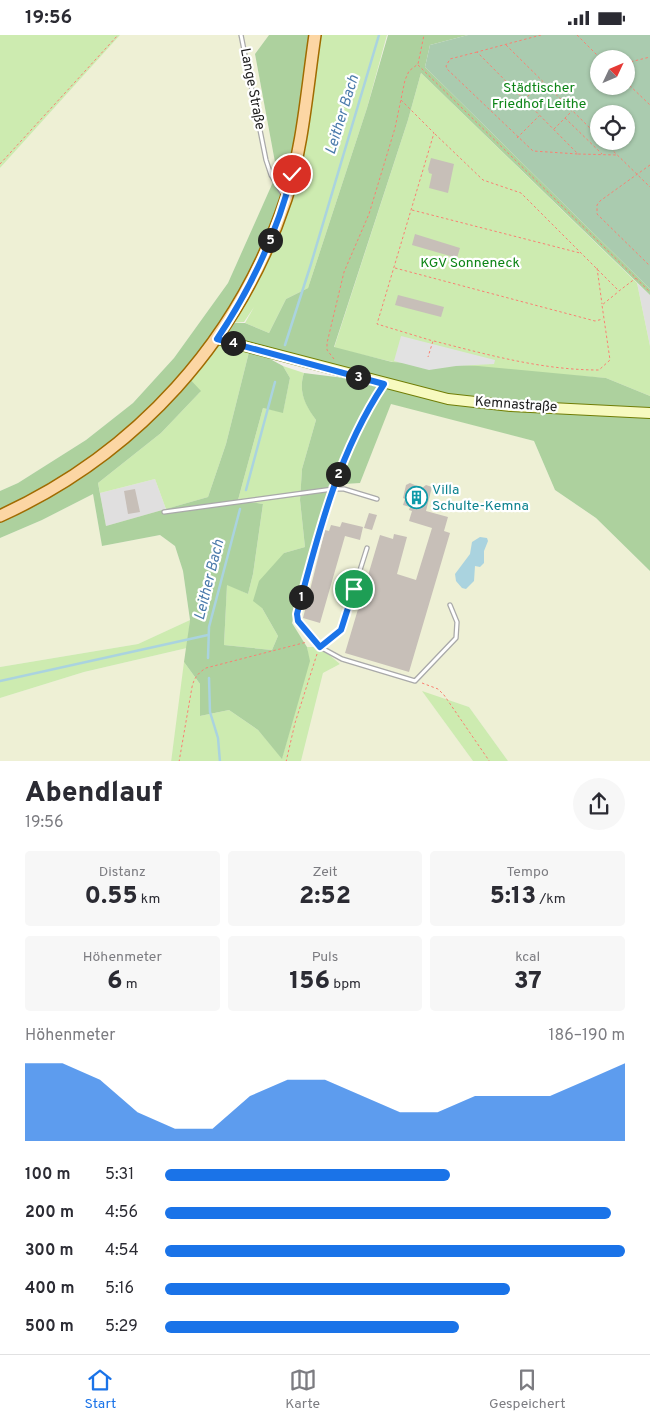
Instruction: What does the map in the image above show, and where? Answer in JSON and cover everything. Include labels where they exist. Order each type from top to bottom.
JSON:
[{"type":"main road","points":[[0,516],[57,487],[101,457],[127,436],[173,392],[217,339],[259,266],[286,198],[292,174],[315,35]]},
{"type":"street","name":"Kemnastraße","points":[[217,339],[384,384],[448,399],[479,403],[650,413]]},
{"type":"street","points":[[320,647],[312,640],[298,621],[297,614],[333,489],[358,429],[384,384]]},
{"type":"lane","name":"Lange Straße","points":[[241,35],[266,160],[271,175],[286,198]]},
{"type":"lane","points":[[164,512],[333,489],[344,489],[378,499]]},
{"type":"lane","points":[[367,549],[341,630],[320,647],[342,659],[415,681],[456,638],[457,621],[450,605]]},
{"type":"path","points":[[0,164],[118,35]]},
{"type":"path","points":[[339,361],[332,357],[327,350],[326,343],[344,272],[369,214],[395,128],[400,99],[409,71],[418,64],[424,35]]},
{"type":"path","points":[[541,35],[450,59],[446,65],[447,69],[517,138],[533,151],[539,153],[616,155]]},
{"type":"path","points":[[577,35],[592,50]]},
{"type":"path","points":[[505,44],[590,128]]},
{"type":"path","points":[[477,52],[578,154]]},
{"type":"path","points":[[635,61],[650,57]]},
{"type":"path","points":[[418,64],[650,292]]},
{"type":"path","points":[[524,100],[543,82]]},
{"type":"path","points":[[635,91],[650,105]]},
{"type":"path","points":[[400,99],[483,180],[521,193],[619,291]]},
{"type":"path","points":[[554,130],[572,111]]},
{"type":"path","points":[[517,138],[539,115]]},
{"type":"path","points":[[565,118],[602,154]]},
{"type":"path","points":[[434,133],[377,324],[433,341],[515,362],[564,370],[599,370],[610,359],[597,268]]},
{"type":"path","points":[[611,150],[650,187]]},
{"type":"path","points":[[650,165],[600,201],[597,205],[596,214],[650,266]]},
{"type":"path","points":[[411,209],[582,253]]},
{"type":"path","points":[[394,268],[594,321],[603,319]]},
{"type":"path","points":[[602,305],[636,278]]},
{"type":"path","points":[[428,357],[433,341]]},
{"type":"path","points":[[179,761],[192,687],[199,672],[206,668],[312,640]]},
{"type":"path","points":[[286,761],[300,706],[320,647]]},
{"type":"path","points":[[415,681],[432,686],[444,695],[490,761]]},
{"type":"shaded area","points":[[637,283],[650,295],[650,346]]},
{"type":"shaded area","points":[[401,336],[495,360],[494,364],[456,366],[429,370],[394,361]]},
{"type":"shaded area","points":[[155,479],[166,509],[106,526],[100,493]]},
{"type":"green space","points":[[0,35],[120,35],[0,168]]},
{"type":"green space","points":[[120,35],[269,35],[255,54],[277,173],[228,283],[174,358],[133,403],[86,440],[18,483],[0,491],[0,168]]},
{"type":"green space","points":[[269,35],[313,35],[292,173],[266,251],[187,376],[201,391],[161,433],[98,483],[106,526],[208,497],[226,444],[250,348],[283,366],[290,378],[283,413],[263,408],[238,500],[263,504],[253,574],[248,594],[227,585],[224,645],[272,650],[278,636],[262,608],[253,601],[259,581],[284,553],[305,547],[300,500],[302,469],[316,420],[302,392],[304,373],[376,382],[218,339],[228,323],[245,323],[269,333],[286,299],[308,288],[367,108],[388,35],[468,35],[430,45],[425,67],[650,289],[650,295],[421,73],[408,120],[334,347],[392,362],[478,366],[606,378],[650,396],[650,571],[596,518],[555,490],[534,441],[391,404],[360,483],[329,485],[292,623],[307,647],[310,661],[282,759],[258,730],[229,710],[200,716],[200,684],[184,662],[190,620],[183,571],[175,546],[160,535],[102,546],[93,494],[42,520],[0,538],[0,491],[18,483],[86,440],[133,403],[174,358],[228,283],[277,173],[255,54]]},
{"type":"green space","points":[[317,35],[387,35],[367,108],[308,288],[286,299],[269,333],[245,323],[254,307],[244,322],[229,323],[249,289]]},
{"type":"green space","name":"Städtischer Friedhof Leithe","points":[[468,35],[650,35],[650,289],[425,67],[430,45]]},
{"type":"green space","name":"KGV Sonneneck","points":[[421,73],[637,283],[650,346],[650,396],[606,378],[393,362],[334,348],[408,120]]},
{"type":"green space","points":[[218,339],[250,348],[226,444],[208,497],[166,509],[155,479],[100,493],[98,483],[161,433],[200,392],[188,377]]},
{"type":"green space","points":[[283,366],[304,373],[302,392],[316,420],[302,469],[300,500],[305,547],[284,553],[262,608],[278,636],[272,650],[224,645],[227,584],[248,594],[253,574],[263,504],[238,500],[263,408],[283,412],[290,378]]},
{"type":"green space","points":[[391,403],[534,441],[555,490],[596,518],[650,571],[650,761],[508,761],[469,707],[423,692],[473,761],[301,761],[323,673],[340,664],[320,647],[307,647],[292,623],[330,484],[360,483]]},
{"type":"green space","points":[[93,494],[102,546],[160,535],[175,546],[183,571],[190,620],[138,644],[0,667],[0,538],[42,520]]},
{"type":"green space","points":[[190,620],[187,648],[84,672],[0,698],[0,667],[138,644]]},
{"type":"green space","points":[[307,647],[320,647],[340,664],[323,673],[301,761],[171,761],[184,662],[200,684],[200,716],[229,710],[258,730],[282,758],[309,661]]},
{"type":"green space","points":[[187,648],[171,761],[0,761],[0,698],[84,672]]},
{"type":"green space","points":[[422,691],[469,707],[508,761],[473,761]]},
{"type":"water","points":[[480,537],[487,538],[488,541],[484,551],[484,563],[480,567],[475,566],[474,581],[466,589],[462,588],[456,581],[455,574],[470,554],[472,542]]},
{"type":"building","points":[[431,158],[454,164],[448,193],[429,188],[432,174],[429,173],[428,169]]},
{"type":"building","points":[[415,234],[460,248],[457,258],[412,245]]},
{"type":"building","points":[[398,295],[444,307],[441,317],[395,305]]},
{"type":"building","points":[[410,483],[422,488],[426,485],[432,487],[426,511],[448,517],[444,531],[450,533],[409,672],[345,653],[380,535],[393,539],[394,534],[407,537],[397,574],[416,580],[432,528],[409,521],[412,511],[409,510],[410,507],[403,505],[405,499],[403,498],[406,485]]},
{"type":"building","points":[[135,489],[140,512],[128,514],[124,491]]},
{"type":"building","points":[[369,513],[377,515],[372,530],[364,528]]},
{"type":"building","points":[[342,522],[363,527],[360,540],[345,536],[320,623],[303,618],[325,530],[329,531],[331,525],[340,527]]},
{"type":"waterway","name":"Leither Bach","points":[[285,345],[379,35]]},
{"type":"waterway","name":"Leither Bach","points":[[246,490],[275,382]]},
{"type":"waterway","name":"Leither Bach","points":[[208,658],[209,627],[240,509]]},
{"type":"waterway","points":[[0,681],[208,635]]},
{"type":"waterway","name":"Leither Bach","points":[[209,678],[210,712],[218,738],[220,761]]},
{"type":"place","name":"Villa Schulte-Kemna","points":[[416,498]]},
{"type":"route","points":[[292,174],[286,198],[266,251],[248,288],[217,339],[384,384],[358,429],[343,461],[310,564],[297,614],[298,621],[312,640],[320,647],[341,630],[354,589]]}]
